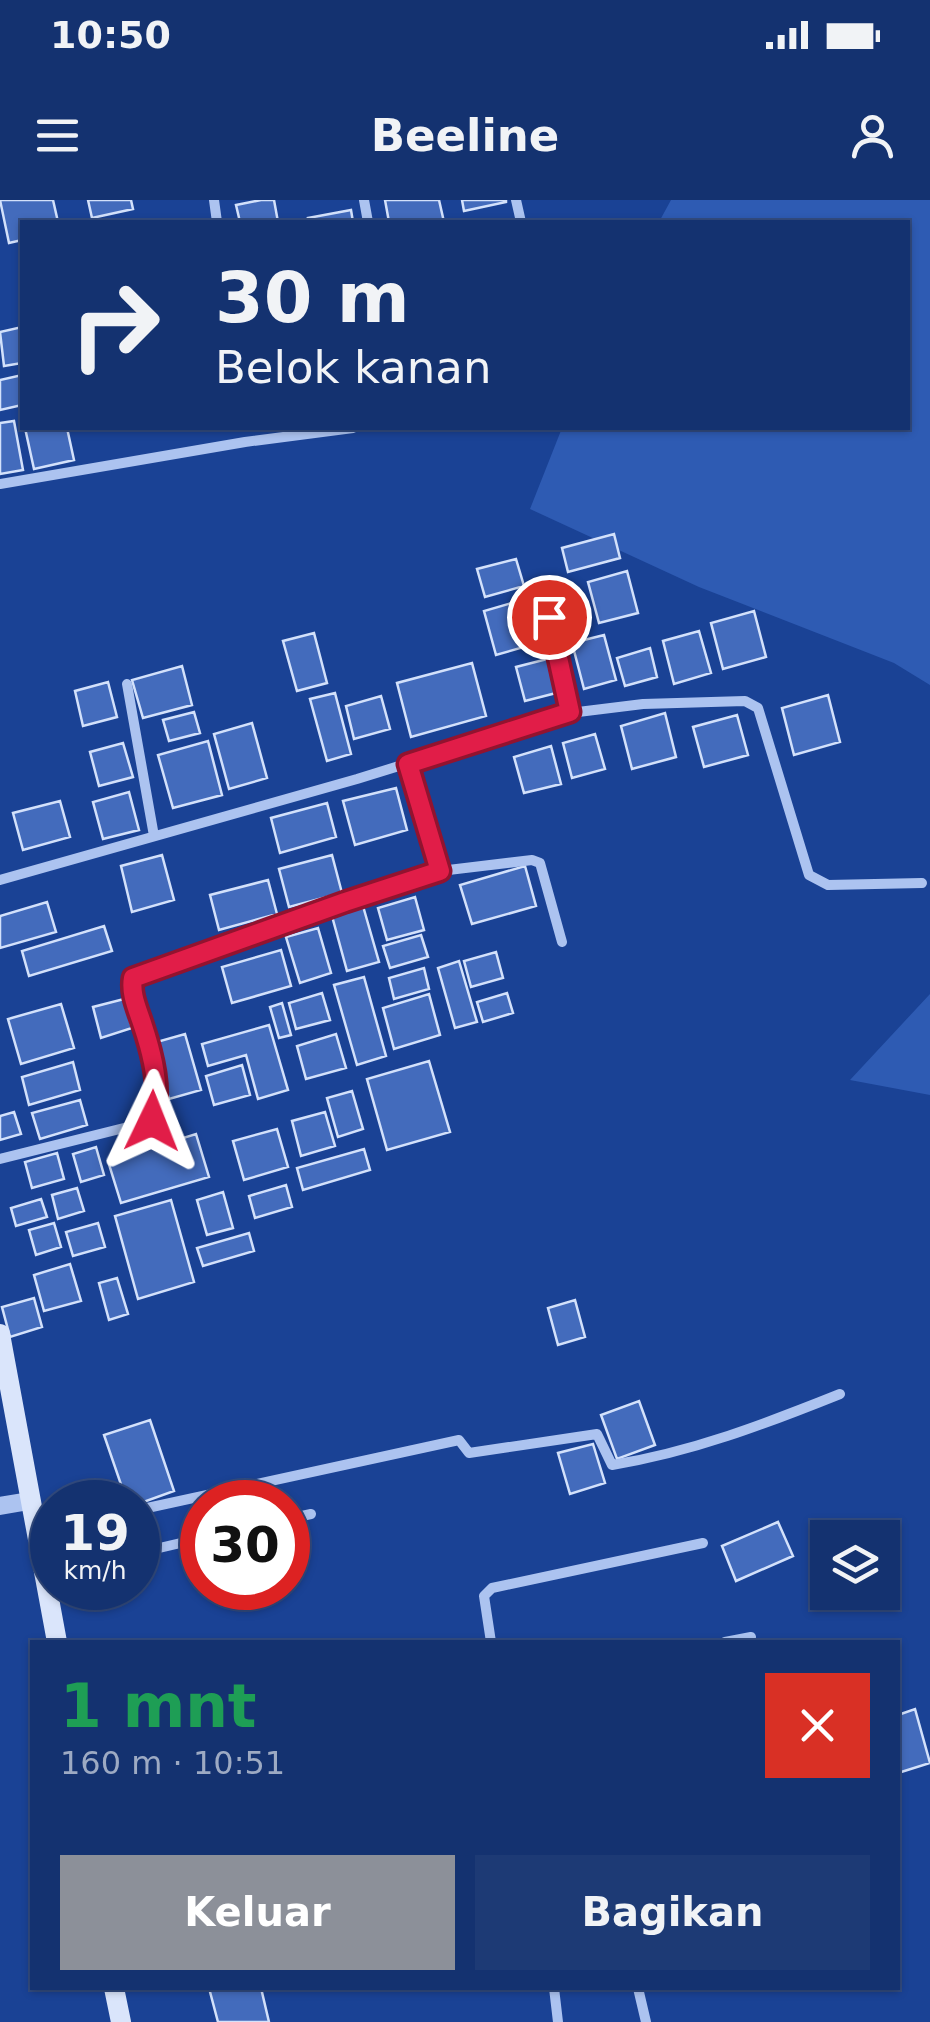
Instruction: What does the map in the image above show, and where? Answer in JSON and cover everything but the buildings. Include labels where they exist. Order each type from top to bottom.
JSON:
[{"type":"main road","points":[[0,1334],[29,1501]]},
{"type":"main road","points":[[53,1610],[56,1640]]},
{"type":"main road","points":[[114,1990],[121,2022]]},
{"type":"street","points":[[0,484],[338,430]]},
{"type":"street","points":[[542,586],[570,712]]},
{"type":"street","points":[[128,684],[154,836]]},
{"type":"street","points":[[0,880],[408,764],[570,712],[643,704],[753,703],[758,708],[808,875],[828,885],[922,883]]},
{"type":"street","points":[[408,764],[440,871]]},
{"type":"street","points":[[0,1159],[152,1121],[156,1096],[149,1044],[131,988],[133,978],[440,871],[532,860],[540,863],[562,942]]},
{"type":"street","points":[[160,1505],[459,1440],[469,1453],[597,1434],[612,1465],[670,1456],[840,1394]]},
{"type":"street","points":[[0,1506],[29,1501]]},
{"type":"street","points":[[490,1640],[484,1596],[487,1590],[703,1543]]},
{"type":"street","points":[[735,1640],[751,1637]]},
{"type":"street","points":[[554,1990],[558,2022]]},
{"type":"street","points":[[638,1990],[646,2022]]},
{"type":"shaded area","points":[[671,200],[930,200],[930,685],[894,663],[699,587],[530,509],[561,430],[910,430],[910,220],[660,220]]},
{"type":"shaded area","points":[[930,994],[930,1095],[850,1080]]},
{"type":"route","points":[[152,1121],[156,1096],[149,1044],[131,988],[133,978],[440,871],[408,764],[570,712],[549,617]]}]
